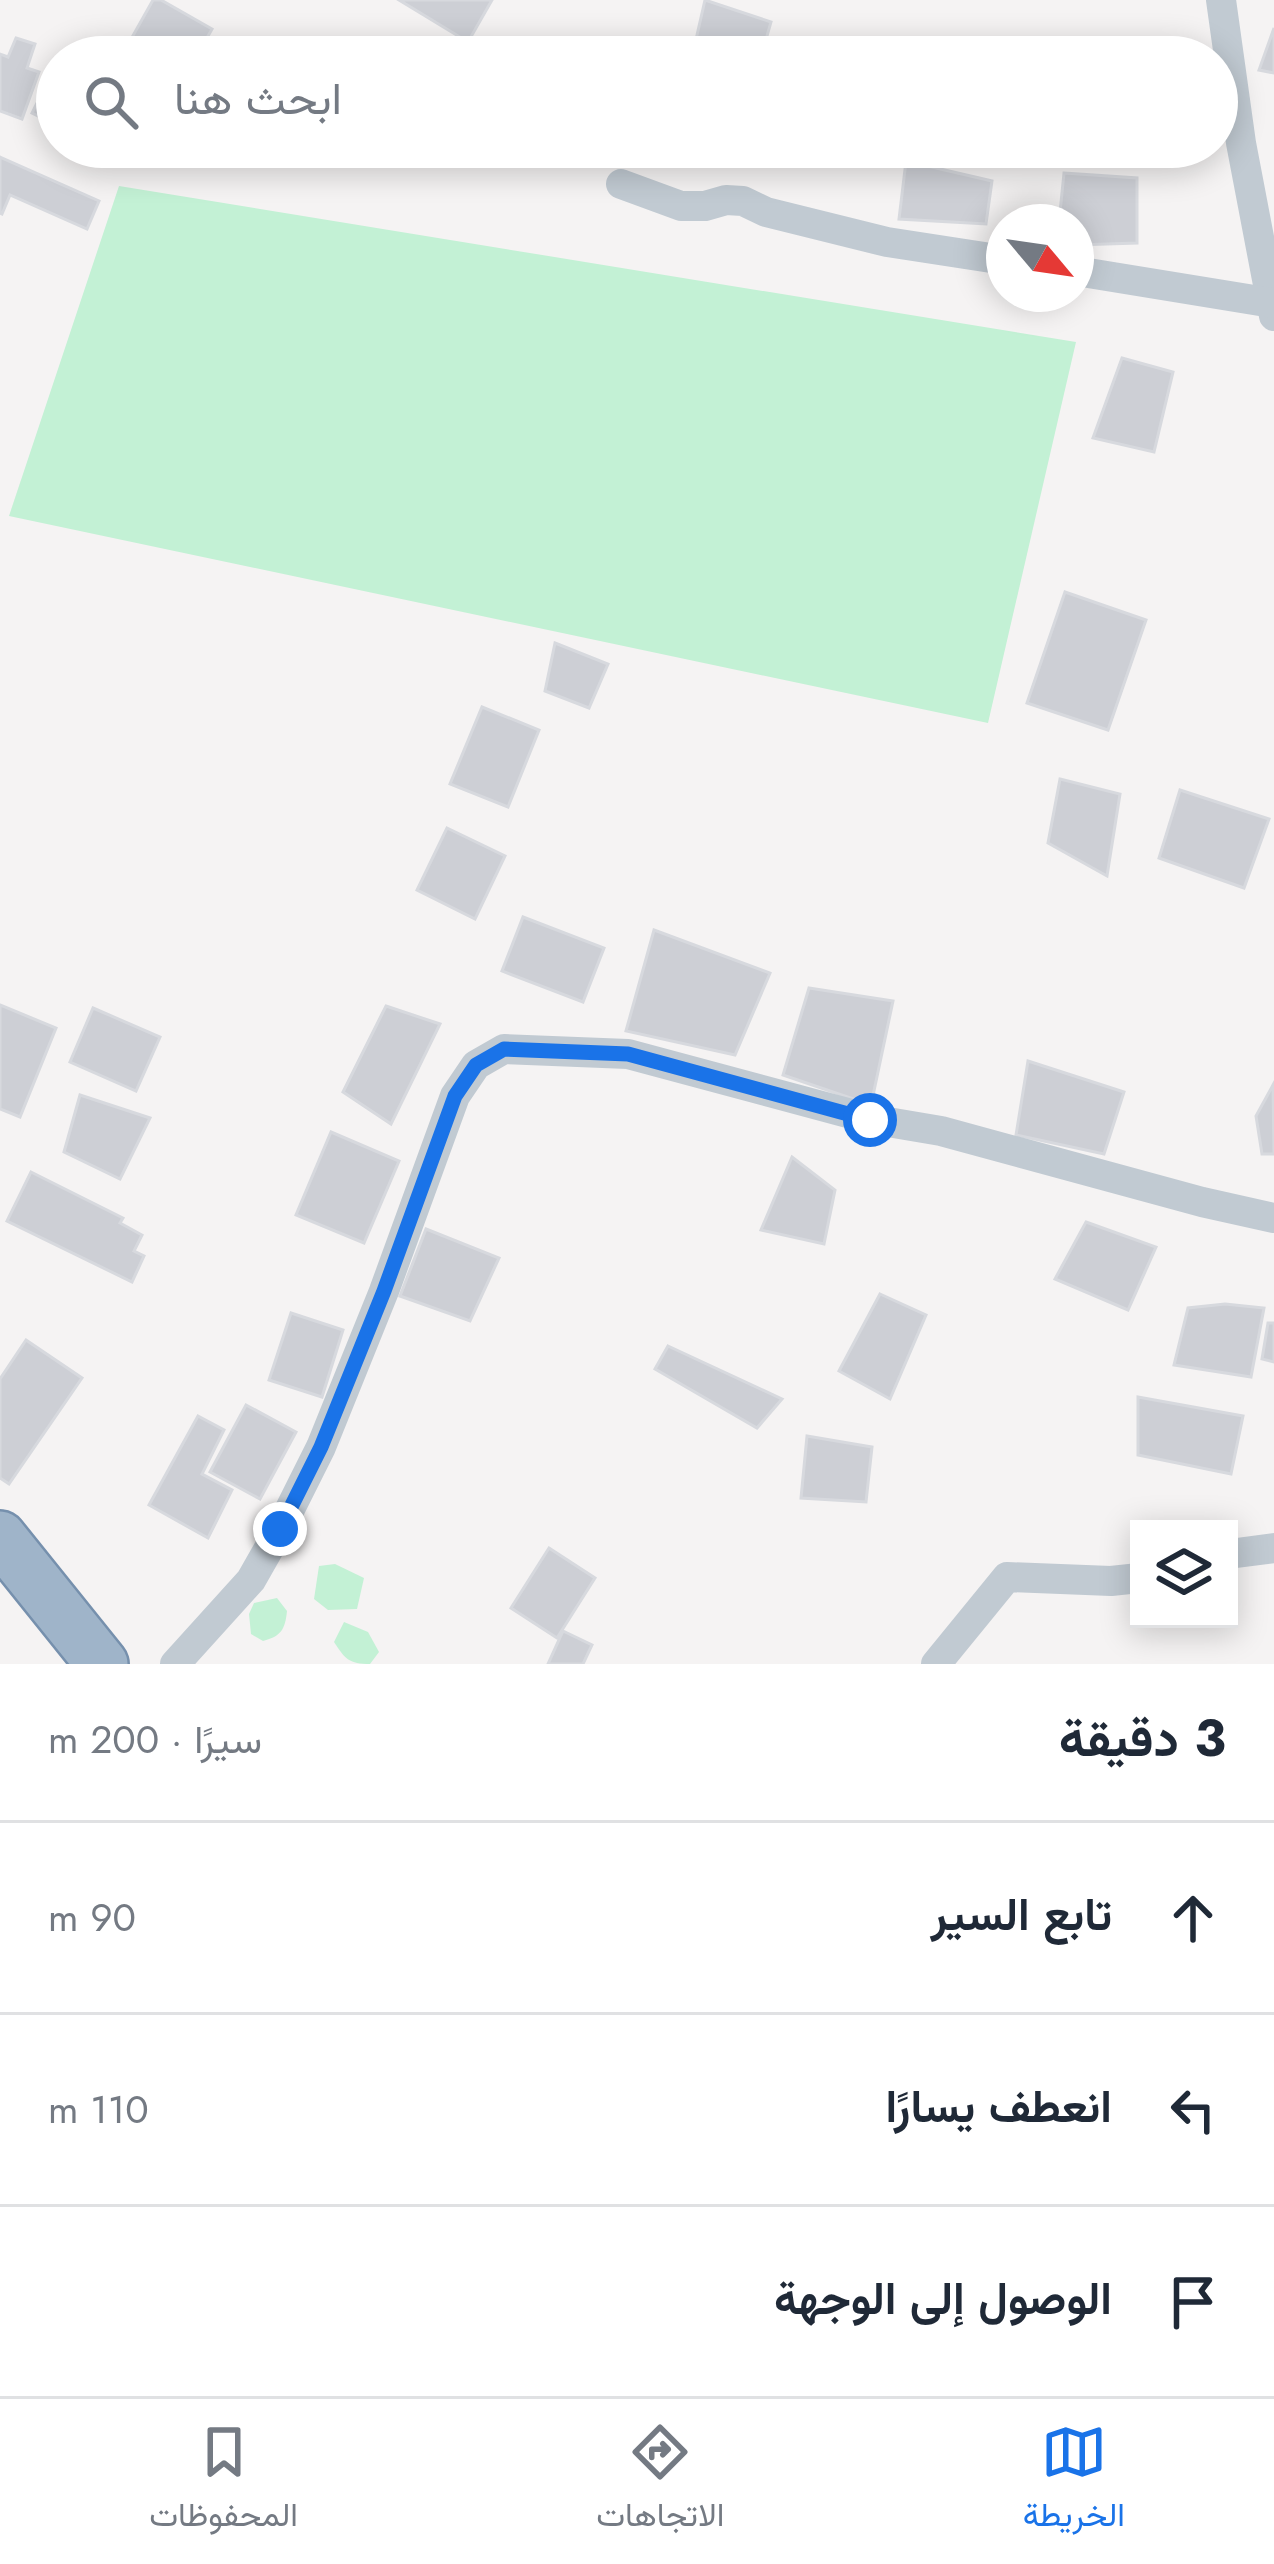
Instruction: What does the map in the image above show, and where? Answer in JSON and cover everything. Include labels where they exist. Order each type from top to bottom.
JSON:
[{"type":"highway","points":[[0,1537],[102,1664]]},
{"type":"street","points":[[1221,0],[1226,36]]},
{"type":"street","points":[[1094,275],[1273,309],[1238,122]]},
{"type":"street","points":[[621,184],[681,206],[742,201],[766,212],[887,242],[986,257]]},
{"type":"street","points":[[175,1664],[251,1580],[280,1529],[321,1447],[455,1096],[476,1065],[504,1049],[628,1054],[870,1120],[941,1131],[1274,1218]]},
{"type":"street","points":[[1238,1554],[1274,1548]]},
{"type":"street","points":[[936,1664],[1007,1577],[1130,1579]]},
{"type":"green space","points":[[119,186],[1076,342],[988,723],[9,516]]},
{"type":"green space","points":[[335,1564],[364,1578],[357,1609],[328,1610],[314,1599],[319,1566]]},
{"type":"green space","points":[[277,1598],[287,1611],[285,1623],[278,1634],[263,1641],[251,1634],[249,1614],[254,1603]]},
{"type":"green space","points":[[344,1622],[368,1632],[379,1652],[370,1664],[348,1659],[334,1642]]},
{"type":"building","points":[[153,0],[212,29],[208,36],[133,36]]},
{"type":"building","points":[[399,0],[492,0],[471,36],[458,36]]},
{"type":"building","points":[[705,0],[771,22],[767,36],[697,36]]},
{"type":"building","points":[[1274,28],[1274,73],[1259,70]]},
{"type":"building","points":[[16,38],[35,44],[27,68],[36,71],[36,80],[22,119],[0,111],[0,54],[8,57]]},
{"type":"building","points":[[0,157],[99,201],[87,229],[10,195],[0,213]]},
{"type":"building","points":[[905,168],[936,168],[992,181],[986,224],[899,219]]},
{"type":"building","points":[[1064,173],[1137,178],[1137,243],[1094,244],[1094,204],[1061,204]]},
{"type":"building","points":[[1122,358],[1173,372],[1154,452],[1093,438]]},
{"type":"building","points":[[1065,592],[1146,620],[1108,730],[1027,703]]},
{"type":"building","points":[[555,643],[608,664],[589,708],[545,691]]},
{"type":"building","points":[[482,707],[539,730],[508,807],[450,784]]},
{"type":"building","points":[[1060,779],[1120,794],[1107,876],[1048,843]]},
{"type":"building","points":[[1180,790],[1269,819],[1244,888],[1159,858]]},
{"type":"building","points":[[447,828],[505,856],[475,919],[417,890]]},
{"type":"building","points":[[523,917],[604,948],[583,1002],[502,971]]},
{"type":"building","points":[[654,930],[770,973],[735,1055],[626,1031]]},
{"type":"building","points":[[809,988],[893,1001],[871,1105],[783,1075]]},
{"type":"building","points":[[0,1005],[56,1028],[20,1117],[0,1109]]},
{"type":"building","points":[[386,1006],[440,1024],[391,1124],[343,1092]]},
{"type":"building","points":[[93,1008],[160,1037],[136,1091],[70,1062]]},
{"type":"building","points":[[1028,1061],[1124,1092],[1104,1154],[1016,1135]]},
{"type":"building","points":[[1273,1085],[1274,1154],[1262,1154],[1256,1116]]},
{"type":"building","points":[[80,1095],[150,1118],[120,1179],[64,1152]]},
{"type":"building","points":[[331,1132],[399,1161],[364,1243],[296,1215]]},
{"type":"building","points":[[792,1157],[835,1190],[824,1244],[761,1230]]},
{"type":"building","points":[[31,1172],[123,1218],[120,1223],[142,1235],[134,1251],[144,1256],[132,1282],[7,1221]]},
{"type":"building","points":[[1086,1222],[1156,1247],[1128,1310],[1055,1279]]},
{"type":"building","points":[[426,1229],[499,1258],[470,1321],[400,1296]]},
{"type":"building","points":[[880,1294],[926,1315],[890,1399],[839,1371]]},
{"type":"building","points":[[1225,1304],[1264,1308],[1251,1377],[1174,1365],[1188,1308]]},
{"type":"building","points":[[291,1313],[343,1330],[322,1397],[269,1380]]},
{"type":"building","points":[[1268,1323],[1274,1323],[1274,1362],[1262,1359]]},
{"type":"building","points":[[26,1340],[82,1378],[9,1484],[0,1478],[0,1379]]},
{"type":"building","points":[[668,1346],[782,1399],[757,1428],[655,1369]]},
{"type":"building","points":[[1138,1397],[1243,1416],[1231,1474],[1138,1455]]},
{"type":"building","points":[[246,1405],[296,1432],[260,1499],[210,1472]]},
{"type":"building","points":[[198,1416],[224,1430],[202,1474],[232,1490],[208,1538],[149,1505]]},
{"type":"building","points":[[807,1436],[872,1447],[866,1502],[801,1498]]},
{"type":"building","points":[[549,1548],[595,1578],[557,1638],[511,1608]]},
{"type":"building","points":[[563,1631],[592,1645],[583,1664],[548,1664]]},
{"type":"route","points":[[280,1529],[321,1447],[455,1096],[476,1065],[504,1049],[628,1054],[870,1120]]}]
